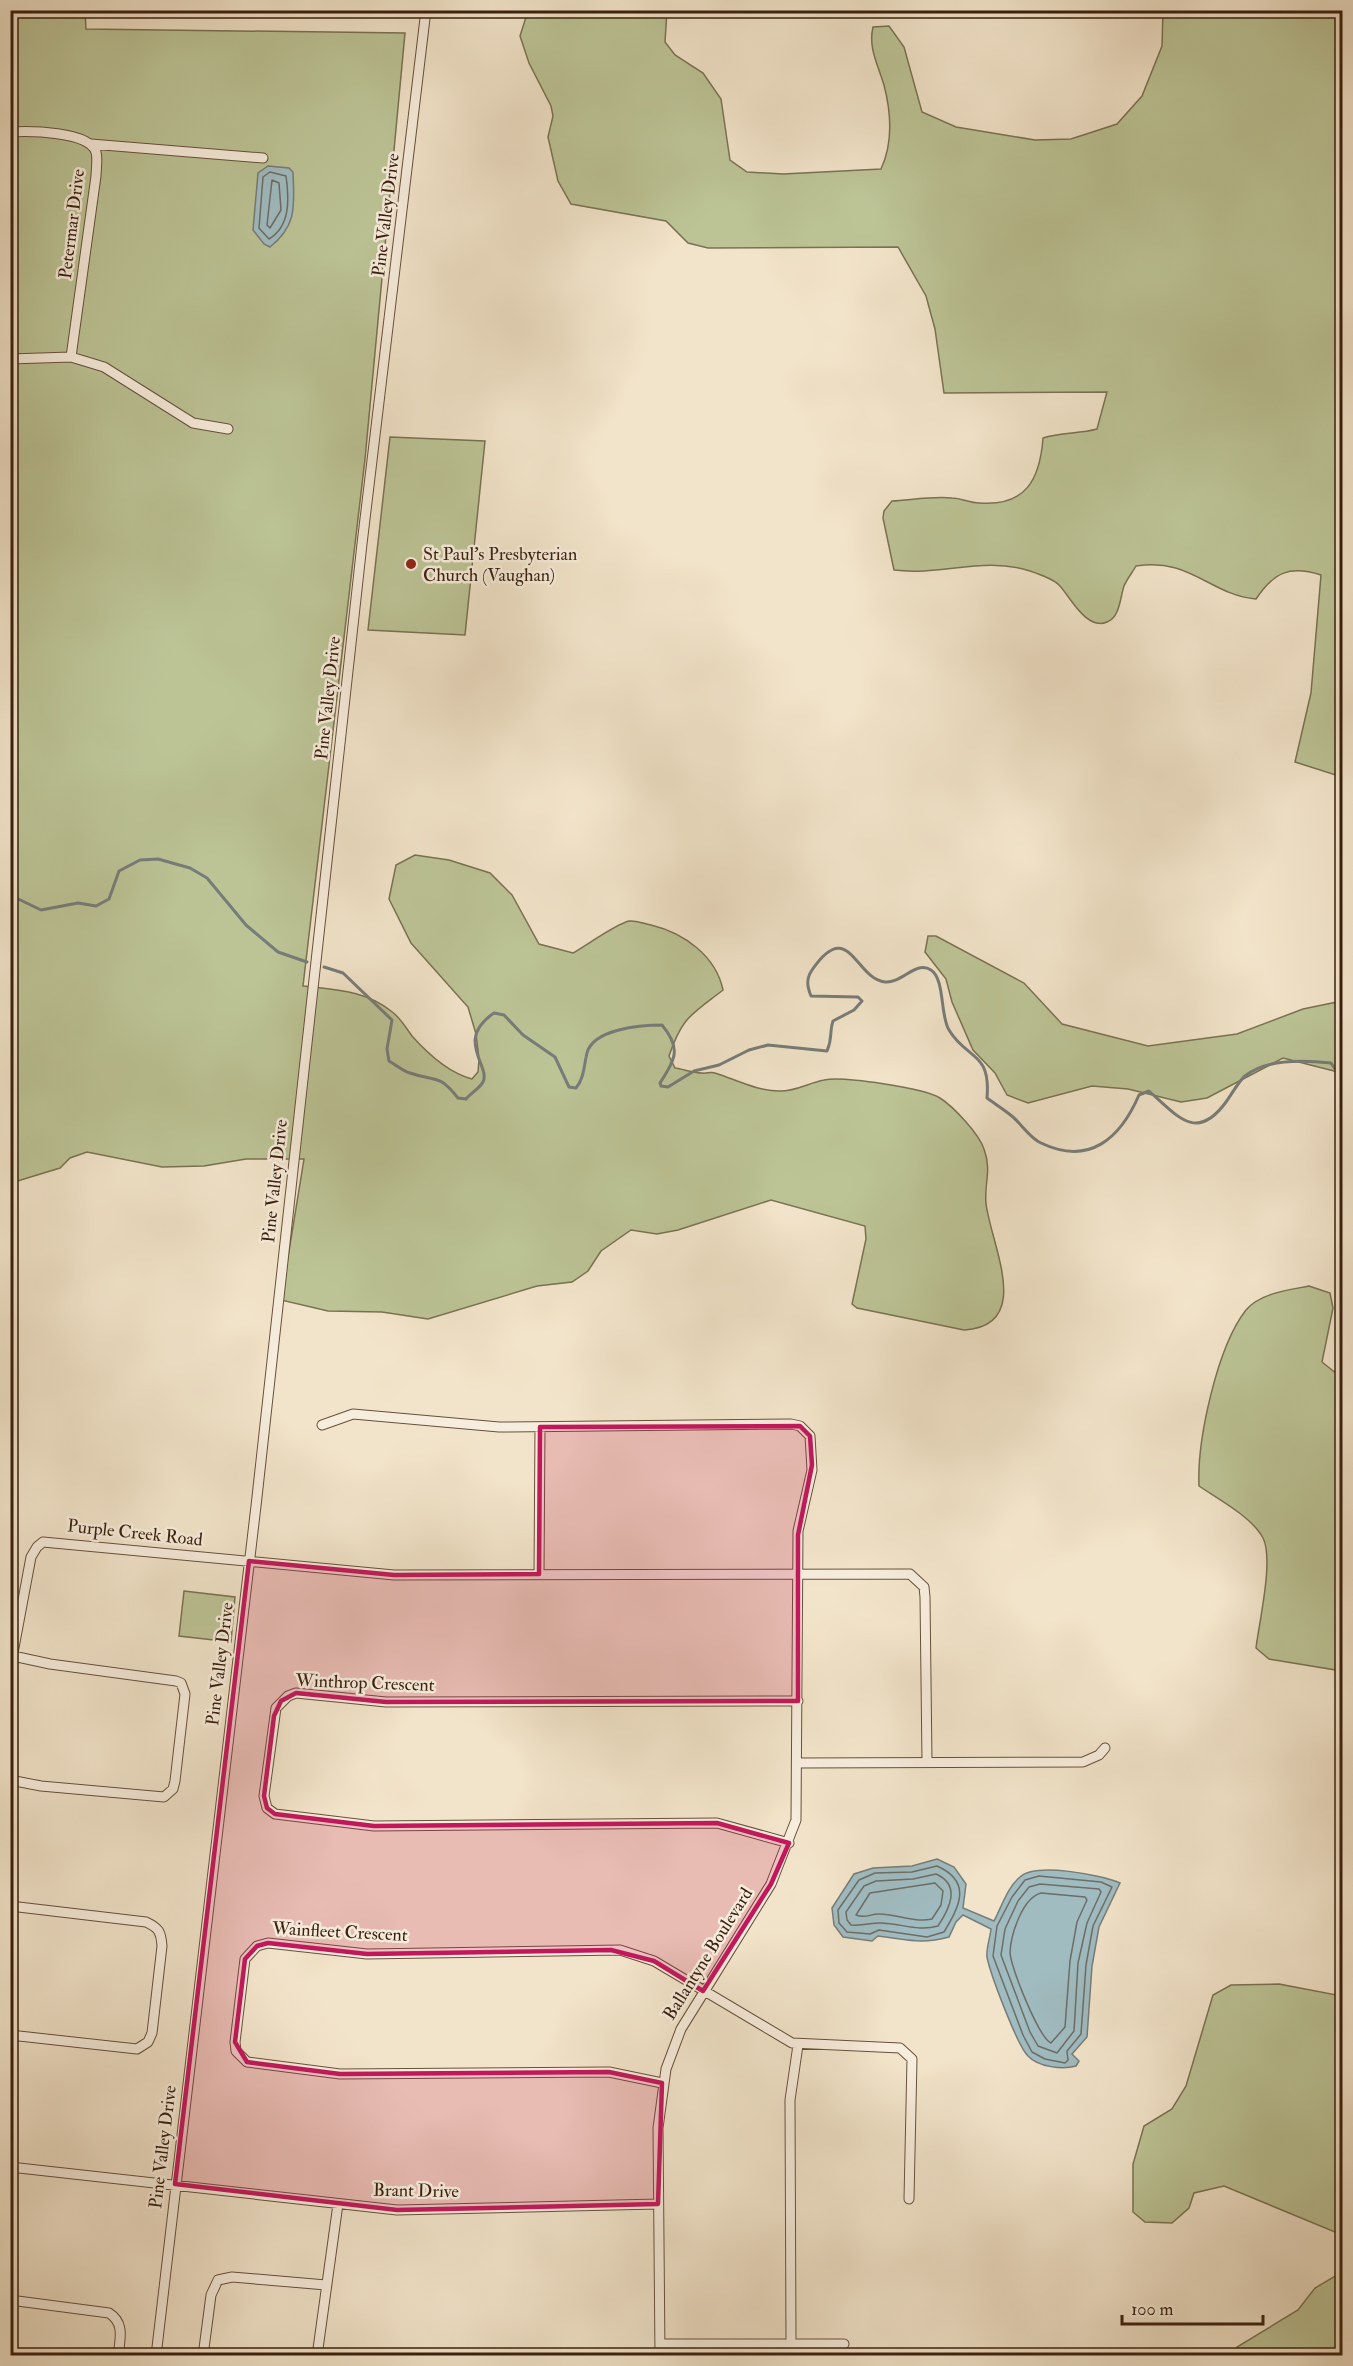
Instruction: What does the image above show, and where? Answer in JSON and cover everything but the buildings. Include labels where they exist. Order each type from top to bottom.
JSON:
[{"type":"main road","points":[[387,10],[466,10]]},
{"type":"street","name":"Pine Valley Drive","points":[[156,2355],[249,1561],[362,544],[426,11]]},
{"type":"street","name":"Petermar Drive","points":[[10,132],[29,131],[80,138],[91,144],[96,151],[96,176],[71,357]]},
{"type":"street","points":[[91,144],[263,158]]},
{"type":"street","points":[[10,359],[71,357],[104,366],[193,423],[228,429]]},
{"type":"street","name":"Ballantyne Boulevard","points":[[322,1425],[353,1414],[477,1426],[800,1426],[810,1436],[813,1456],[811,1475],[798,1525],[797,1814],[789,1843],[771,1884],[703,1991],[675,2042],[662,2083],[659,2113],[658,2204],[660,2355]]},
{"type":"street","points":[[539,1574],[540,1427]]},
{"type":"street","name":"Purple Creek Road","points":[[10,1669],[31,1557],[36,1547],[44,1542],[249,1561]]},
{"type":"street","points":[[249,1561],[384,1575],[910,1574],[924,1587],[927,1762]]},
{"type":"street","points":[[10,1780],[41,1786],[164,1797],[173,1789],[175,1781],[185,1694],[181,1683],[176,1681],[50,1664],[13,1656]]},
{"type":"street","name":"Winthrop Crescent","points":[[789,1843],[717,1823],[353,1825],[275,1815],[267,1808],[264,1796],[276,1708],[288,1695],[296,1693],[386,1702],[798,1701]]},
{"type":"street","points":[[798,1763],[1083,1762],[1099,1755],[1105,1748]]},
{"type":"street","points":[[10,1906],[146,1922],[157,1927],[161,1934],[162,1946],[152,2033],[148,2042],[142,2047],[137,2049],[10,2035]]},
{"type":"street","name":"Wainfleet Crescent","points":[[662,2083],[609,2072],[340,2074],[247,2062],[240,2057],[235,2042],[245,1959],[256,1946],[268,1943],[367,1954],[620,1950],[654,1961],[703,1991]]},
{"type":"street","points":[[703,1991],[780,2038],[798,2045],[900,2048],[912,2059],[909,2199]]},
{"type":"street","points":[[791,2343],[790,2100],[798,2045]]},
{"type":"street","name":"Brant Drive","points":[[10,2167],[397,2210],[658,2204]]},
{"type":"street","points":[[317,2355],[338,2204]]},
{"type":"street","points":[[203,2355],[211,2295],[218,2280],[232,2277],[326,2285]]},
{"type":"street","points":[[10,2300],[109,2313],[116,2318],[121,2327],[118,2355]]},
{"type":"street","points":[[660,2344],[844,2344]]},
{"type":"highlighted area","points":[[800,1426],[810,1436],[812,1465],[798,1535],[798,1701],[386,1702],[296,1693],[281,1701],[274,1716],[264,1796],[267,1808],[275,1814],[374,1826],[717,1823],[789,1843],[771,1884],[703,1991],[654,1961],[611,1950],[367,1954],[268,1943],[257,1946],[245,1959],[235,2042],[247,2062],[340,2074],[609,2072],[662,2083],[658,2204],[397,2210],[175,2184],[249,1561],[394,1575],[539,1574],[540,1427]]},
{"type":"green space","points":[[552,10],[667,11],[665,42],[675,55],[703,73],[721,99],[730,160],[747,172],[783,174],[881,169],[888,149],[889,117],[884,85],[873,49],[873,27],[889,26],[904,47],[922,112],[956,127],[1035,140],[1071,139],[1117,124],[1142,96],[1162,46],[1163,11],[1342,11],[1342,194],[1336,217],[1342,219],[1342,777],[1295,762],[1311,693],[1321,575],[1300,571],[1284,573],[1269,582],[1256,599],[1225,591],[1186,571],[1155,565],[1136,566],[1124,586],[1115,616],[1107,622],[1099,623],[1092,622],[1085,617],[1056,583],[1030,571],[996,565],[929,571],[894,570],[883,518],[884,511],[892,501],[945,498],[976,503],[995,503],[1019,495],[1034,478],[1043,438],[1097,429],[1107,392],[944,393],[935,329],[926,296],[898,247],[708,248],[688,243],[666,221],[571,204],[558,181],[548,137],[553,116],[551,106],[529,63],[520,36],[526,17]]},
{"type":"green space","points":[[11,11],[85,11],[86,29],[405,33],[365,459],[303,986],[349,992],[381,1004],[397,1016],[412,1036],[432,1056],[447,1068],[472,1079],[478,1072],[479,1059],[476,1034],[468,1007],[411,943],[389,899],[396,865],[415,855],[449,860],[490,873],[512,895],[539,944],[573,953],[609,930],[629,921],[651,925],[675,934],[697,948],[706,957],[719,978],[723,990],[695,1012],[678,1033],[669,1056],[675,1068],[699,1073],[713,1072],[772,1091],[792,1090],[818,1081],[834,1079],[865,1081],[918,1090],[946,1102],[972,1129],[986,1157],[988,1170],[986,1203],[1003,1280],[1003,1299],[998,1314],[985,1325],[964,1330],[857,1308],[852,1304],[866,1239],[865,1226],[771,1200],[678,1230],[657,1234],[631,1230],[601,1251],[588,1271],[572,1282],[537,1286],[428,1319],[382,1312],[328,1311],[281,1300],[304,1159],[246,1159],[204,1166],[162,1167],[87,1152],[70,1158],[60,1168],[11,1183]]},
{"type":"green space","points":[[390,437],[485,441],[465,635],[368,630]]},
{"type":"green space","points":[[928,936],[936,936],[1024,983],[1062,1024],[1148,1046],[1237,1034],[1303,1009],[1342,1001],[1342,1073],[1283,1058],[1207,1098],[1181,1102],[1128,1089],[1092,1086],[1028,1103],[1007,1095],[995,1073],[973,1050],[952,1002],[946,979],[925,952]]},
{"type":"green space","points":[[1309,1286],[1330,1293],[1333,1308],[1322,1362],[1342,1378],[1342,1671],[1269,1659],[1256,1648],[1267,1561],[1263,1538],[1243,1516],[1199,1486],[1201,1444],[1205,1420],[1218,1370],[1236,1326],[1246,1310],[1259,1300],[1275,1293]]},
{"type":"green space","points":[[184,1591],[235,1597],[231,1642],[179,1636]]},
{"type":"green space","points":[[1279,1984],[1342,1996],[1342,2235],[1224,2186],[1194,2193],[1189,2208],[1172,2223],[1145,2222],[1133,2212],[1133,2164],[1144,2126],[1172,2109],[1186,2086],[1213,1995],[1231,1985]]},
{"type":"green space","points":[[1342,2272],[1342,2355],[1233,2355],[1237,2347],[1298,2310],[1315,2288]]},
{"type":"water","points":[[268,166],[289,168],[293,172],[294,194],[294,204],[286,231],[270,247],[264,244],[253,230],[258,173]]},
{"type":"water","points":[[937,1859],[954,1867],[966,1884],[963,1908],[994,1921],[1012,1886],[1020,1877],[1028,1873],[1040,1870],[1069,1871],[1120,1883],[1099,1927],[1092,1966],[1087,2037],[1072,2054],[1079,2061],[1076,2066],[1044,2065],[1032,2060],[1023,2049],[989,1965],[987,1954],[991,1929],[963,1915],[956,1922],[949,1937],[921,1941],[878,1936],[872,1941],[843,1937],[834,1925],[832,1908],[854,1874],[873,1868],[912,1866]]},
{"type":"waterway","points":[[10,895],[41,910],[78,903],[96,906],[109,899],[119,871],[140,860],[158,859],[190,868],[207,878],[246,925],[278,952],[307,962]]},
{"type":"waterway","points":[[324,967],[343,973],[392,1020],[387,1049],[389,1061],[407,1072],[441,1081],[458,1098],[466,1099],[483,1082],[484,1076],[475,1042],[482,1023],[494,1013],[504,1015],[523,1035],[555,1057],[569,1087],[576,1088],[582,1076],[587,1053],[598,1038],[619,1030],[642,1026],[662,1025],[672,1041],[674,1054],[660,1083],[661,1086],[668,1087],[694,1071],[719,1065],[749,1050],[768,1045],[827,1051],[833,1021],[854,1010],[862,1001],[858,997],[811,996],[808,983],[810,973],[825,955],[835,949],[843,949],[866,971],[885,982],[897,980],[920,968],[931,970],[938,981],[944,1016],[949,1030],[956,1040],[976,1058],[985,1072],[987,1098],[1013,1117],[1037,1141],[1058,1149],[1088,1150],[1101,1144],[1122,1124],[1139,1095],[1149,1091],[1178,1116],[1197,1123],[1206,1121],[1216,1114],[1242,1079],[1264,1066],[1298,1061],[1331,1063],[1342,1079]]},
{"type":"place","name":"St Paul's Presbyterian Church (Vaughan)","points":[[411,564]]}]
